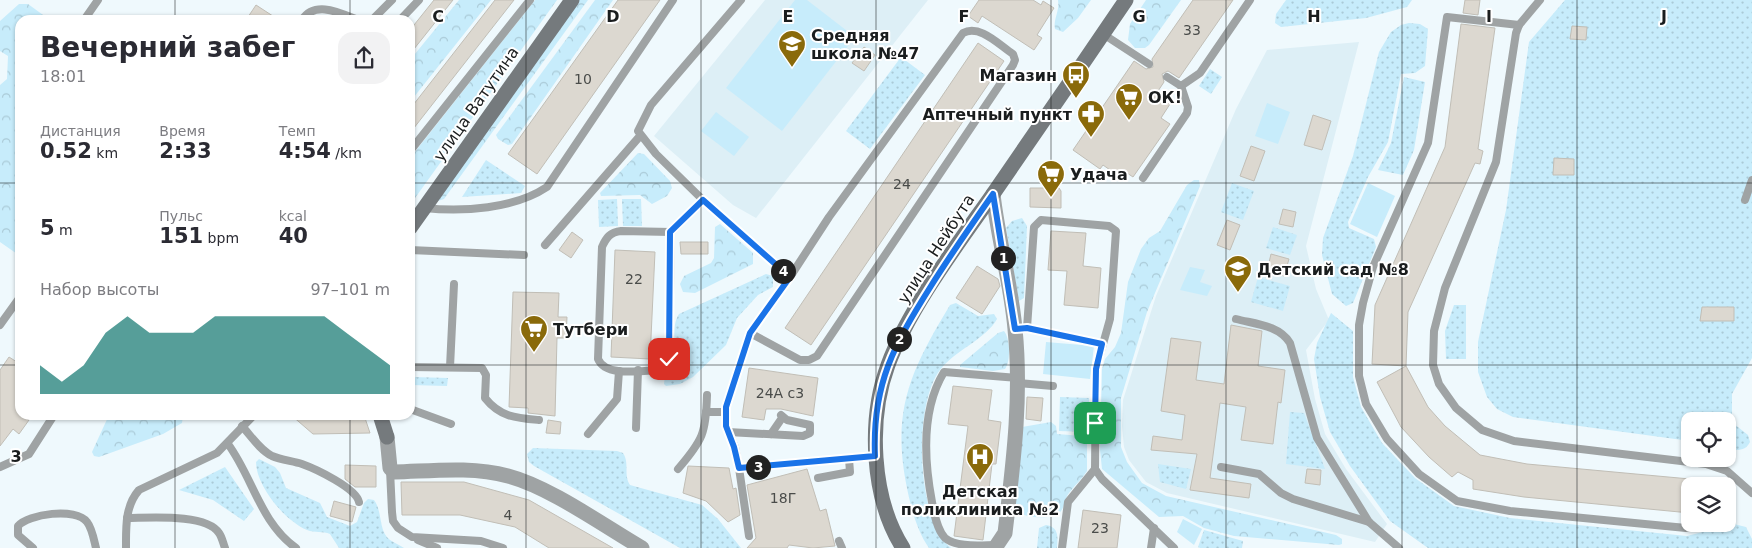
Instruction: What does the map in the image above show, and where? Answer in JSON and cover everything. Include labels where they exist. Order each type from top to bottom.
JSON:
[{"type":"street","name":"улица Ватутина","points":[[415,221],[572,0]]},
{"type":"street","name":"улица Нейбута","points":[[903,548],[882,494],[875,456],[878,399],[888,366],[900,337],[993,194],[1126,0]]},
{"type":"street","points":[[993,194],[1021,328],[1016,444],[1005,534],[1002,541],[996,545]]},
{"type":"street","points":[[382,420],[387,437],[390,468],[394,472],[471,470],[509,476],[542,489],[642,548]]},
{"type":"lane","points":[[88,15],[98,0]]},
{"type":"lane","points":[[377,15],[392,0]]},
{"type":"lane","points":[[405,15],[419,0]]},
{"type":"lane","points":[[415,145],[530,0]]},
{"type":"lane","points":[[424,208],[439,210],[518,202],[534,196],[547,187],[673,0]]},
{"type":"lane","points":[[741,0],[652,105],[638,131],[640,136],[703,200],[790,277]]},
{"type":"lane","points":[[1181,86],[1200,73],[1250,0]]},
{"type":"lane","points":[[1540,0],[1519,25],[1516,33],[1496,162],[1445,288],[1434,331],[1433,365],[1439,384],[1456,408],[1482,430],[1514,441],[1706,464],[1727,471],[1732,477]]},
{"type":"lane","points":[[305,15],[316,9],[328,9],[344,15]]},
{"type":"lane","points":[[1519,25],[1446,16],[1428,144],[1373,267],[1363,303],[1359,325],[1359,376],[1366,404],[1387,440],[1419,474],[1457,500],[1510,511],[1681,528]]},
{"type":"lane","points":[[749,536],[739,468],[728,432],[725,412],[750,333],[839,204],[963,33],[969,30],[980,31],[1013,54],[1015,60],[1013,65],[817,356],[809,360],[800,360],[750,333]]},
{"type":"lane","points":[[1103,34],[1149,64]]},
{"type":"lane","points":[[1143,178],[1187,113],[1188,107],[1181,86],[1167,76]]},
{"type":"lane","points":[[545,245],[640,136]]},
{"type":"lane","points":[[1745,200],[1752,180]]},
{"type":"lane","points":[[670,232],[669,359],[665,367],[660,370],[619,371],[602,366],[598,358],[602,247],[606,237],[614,232],[670,232],[703,200]]},
{"type":"lane","points":[[1102,344],[1021,328],[1034,227],[1038,222],[1109,226],[1116,231],[1110,320],[1096,369],[1095,469],[1102,479],[1174,548]]},
{"type":"lane","points":[[415,250],[524,255]]},
{"type":"lane","points":[[450,367],[454,284]]},
{"type":"lane","points":[[0,325],[15,304]]},
{"type":"lane","points":[[1236,319],[1276,329],[1285,334],[1290,343],[1317,438],[1369,522],[1399,548]]},
{"type":"lane","points":[[415,367],[482,368],[486,375],[485,398],[493,408],[512,418],[539,420]]},
{"type":"lane","points":[[636,428],[638,370]]},
{"type":"lane","points":[[588,434],[617,399],[619,371]]},
{"type":"lane","points":[[996,545],[953,544],[943,536],[934,515],[927,477],[926,445],[928,424],[938,382],[944,372],[1053,386]]},
{"type":"lane","points":[[678,469],[698,446],[704,433],[706,395]]},
{"type":"lane","points":[[415,412],[451,424]]},
{"type":"lane","points":[[706,412],[725,412]]},
{"type":"lane","points":[[728,432],[803,436],[810,433],[810,425],[782,416],[771,434]]},
{"type":"lane","points":[[0,467],[29,454],[51,420]]},
{"type":"lane","points":[[126,548],[127,518],[133,497],[139,490],[217,453],[228,444],[249,420]]},
{"type":"lane","points":[[242,426],[272,456],[304,465],[338,482],[354,493],[359,502]]},
{"type":"lane","points":[[228,444],[236,454],[258,504],[275,530],[296,548]]},
{"type":"lane","points":[[739,468],[875,456]]},
{"type":"lane","points":[[818,478],[850,472],[848,459]]},
{"type":"lane","points":[[1221,467],[1259,474],[1281,493],[1293,499],[1369,522]]},
{"type":"lane","points":[[390,468],[393,521],[398,528],[412,537],[437,548]]},
{"type":"lane","points":[[1062,548],[1068,502],[1095,469]]},
{"type":"lane","points":[[1736,480],[1752,493]]},
{"type":"lane","points":[[33,548],[18,535],[18,526],[23,520],[44,515],[71,514],[81,517],[88,522],[96,548]]},
{"type":"lane","points":[[127,518],[166,518],[210,525],[219,532],[225,548]]},
{"type":"lane","points":[[1151,548],[1154,528]]},
{"type":"lane","points":[[412,537],[481,541],[503,548]]},
{"type":"shaded area","name":"Средняя школа №47","points":[[765,0],[928,0],[756,218],[733,205],[654,136]]},
{"type":"shaded area","name":"Детский сад №8","points":[[1359,42],[1306,246],[1316,289],[1329,320],[1306,350],[1315,399],[1325,434],[1346,469],[1387,524],[1375,542],[1167,493],[1146,482],[1129,460],[1124,447],[1122,426],[1123,400],[1156,296],[1236,109],[1267,50]]},
{"type":"green space","points":[[459,0],[491,0],[415,96],[415,54]]},
{"type":"green space","points":[[535,0],[557,0],[415,198],[415,152]]},
{"type":"green space","points":[[575,0],[588,0],[444,199],[438,201]]},
{"type":"green space","points":[[595,0],[613,0],[512,144],[508,145],[498,139],[496,135]]},
{"type":"green space","points":[[795,0],[807,0],[855,37],[782,131],[726,88]]},
{"type":"green space","points":[[1058,0],[1091,0],[1078,18],[1063,32],[1055,29]]},
{"type":"green space","points":[[1146,0],[1181,0],[1149,45],[1145,48],[1135,48],[1128,40],[1130,24]]},
{"type":"green space","points":[[1286,0],[1412,0],[1407,7],[1366,18],[1281,27],[1275,23],[1276,14]]},
{"type":"green space","points":[[1565,0],[1752,0],[1752,358],[1732,394],[1732,412],[1681,412],[1681,440],[1513,417],[1497,409],[1487,397],[1478,372],[1478,342],[1506,210],[1529,42]]},
{"type":"green space","points":[[19,4],[28,4],[43,15],[15,15],[15,252],[0,242],[0,85],[7,79],[8,56],[0,51],[0,21]]},
{"type":"green space","points":[[1409,23],[1420,24],[1428,29],[1425,66],[1415,73],[1401,74],[1388,142],[1368,177],[1348,222],[1349,228],[1374,239],[1376,247],[1353,303],[1346,306],[1332,294],[1322,255],[1323,238],[1353,156],[1379,52],[1391,32],[1401,25]]},
{"type":"green space","points":[[901,57],[925,75],[870,149],[846,131]]},
{"type":"green space","points":[[1210,69],[1222,77],[1211,94],[1199,86]]},
{"type":"green space","points":[[1404,77],[1425,82],[1414,150],[1403,175],[1378,170],[1391,143]]},
{"type":"green space","points":[[1267,103],[1290,112],[1278,144],[1255,136]]},
{"type":"green space","points":[[716,112],[749,137],[734,156],[701,131]]},
{"type":"green space","points":[[638,153],[644,154],[670,181],[672,188],[667,196],[652,204],[640,195],[601,196],[600,193]]},
{"type":"green space","points":[[486,160],[525,186],[521,193],[462,197]]},
{"type":"green space","points":[[1194,180],[1199,180],[1200,186],[1147,312],[1121,398],[1121,447],[1127,462],[1142,483],[1166,496],[1336,535],[1342,539],[1342,544],[1234,536],[1204,528],[1183,516],[1159,517],[1102,469],[1100,450],[1102,369],[1105,359],[1115,347],[1121,333],[1128,282],[1141,249],[1149,238],[1160,231],[1187,185]]},
{"type":"green space","points":[[1232,183],[1254,191],[1243,220],[1221,212]]},
{"type":"green space","points":[[1368,183],[1395,196],[1377,237],[1350,224]]},
{"type":"green space","points":[[617,199],[618,226],[599,227],[598,200]]},
{"type":"green space","points":[[622,199],[641,199],[642,226],[623,226]]},
{"type":"green space","points":[[1022,218],[1027,226],[1024,298],[1019,301],[1006,228],[1012,221]]},
{"type":"green space","points":[[720,224],[753,253],[753,264],[695,293],[683,292],[680,284],[684,276],[711,263],[714,258],[715,227]]},
{"type":"green space","points":[[1273,227],[1297,235],[1290,255],[1266,248]]},
{"type":"green space","points":[[1190,267],[1205,270],[1200,282],[1212,286],[1207,296],[1180,290]]},
{"type":"green space","points":[[766,274],[773,276],[773,287],[758,295],[737,318],[726,345],[693,377],[680,384],[666,386],[664,381],[674,358],[674,330],[679,314]]},
{"type":"green space","points":[[1258,277],[1290,286],[1283,311],[1251,302]]},
{"type":"green space","points":[[956,303],[978,316],[994,314],[997,319],[985,333],[946,363],[931,387],[925,408],[922,434],[925,488],[931,513],[939,533],[951,548],[929,548],[918,527],[907,488],[901,436],[903,413],[915,371],[925,350],[950,305]]},
{"type":"green space","points":[[1454,305],[1466,305],[1466,359],[1446,359],[1445,331]]},
{"type":"green space","points":[[1331,313],[1353,331],[1353,377],[1361,407],[1382,443],[1415,478],[1454,506],[1510,518],[1687,536],[1703,532],[1736,532],[1736,524],[1746,527],[1752,539],[1752,548],[1428,548],[1390,521],[1350,466],[1330,432],[1320,397],[1314,359],[1317,343]]},
{"type":"green space","points":[[1004,331],[1008,339],[1009,350],[1005,369],[993,371],[960,367],[998,333]]},
{"type":"green space","points":[[1046,342],[1094,346],[1090,379],[1043,374]]},
{"type":"green space","points":[[415,377],[448,378],[447,386],[415,385]]},
{"type":"green space","points":[[1060,397],[1089,398],[1089,432],[1059,431]]},
{"type":"green space","points":[[1290,412],[1304,413],[1325,469],[1286,464]]},
{"type":"green space","points":[[107,420],[182,420],[182,423],[163,434],[99,457],[94,456],[92,452]]},
{"type":"green space","points":[[1051,422],[1056,426],[1057,434],[1082,436],[1087,439],[1087,471],[1069,493],[1061,511],[1057,514],[1045,517],[1023,515],[1014,509],[1022,427]]},
{"type":"green space","points":[[1736,426],[1748,435],[1750,442],[1743,449],[1736,450]]},
{"type":"green space","points":[[533,448],[617,451],[623,453],[630,485],[702,505],[718,519],[741,548],[680,548],[534,466],[529,462],[527,454]]},
{"type":"green space","points":[[259,459],[275,467],[280,473],[286,488],[320,503],[327,517],[350,526],[357,522],[364,503],[368,499],[374,500],[379,510],[382,527],[386,536],[404,548],[339,548],[330,534],[310,531],[298,525],[281,511],[266,492],[257,471],[256,462]]},
{"type":"green space","points":[[1158,464],[1191,469],[1186,489],[1160,482]]},
{"type":"green space","points":[[225,467],[254,509],[244,521],[213,500],[179,490]]},
{"type":"green space","points":[[1183,519],[1202,529],[1194,545],[1177,532]]},
{"type":"green space","points":[[1046,525],[1053,528],[1057,533],[1057,548],[1037,548],[1039,528]]},
{"type":"green space","points":[[1204,530],[1243,541],[1242,548],[1200,548],[1198,547]]},
{"type":"building","points":[[434,0],[453,0],[415,48],[415,24]]},
{"type":"building","points":[[495,0],[514,0],[415,127],[415,103]]},
{"type":"building","points":[[618,0],[660,0],[537,174],[508,154]]},
{"type":"building","points":[[979,0],[1033,0],[1041,5],[1043,1],[1054,8],[1037,35],[1042,38],[1034,50],[982,16],[978,23],[968,16]]},
{"type":"building","name":"ОК!","points":[[1193,0],[1233,0],[1179,78],[1168,71],[1162,74],[1164,82],[1156,94],[1170,104],[1161,118],[1170,124],[1133,177],[1124,171],[1120,177],[1103,165],[1100,169],[1073,150],[1134,61],[1146,69],[1153,67],[1152,59]]},
{"type":"building","points":[[1465,0],[1480,0],[1478,15],[1463,13]]},
{"type":"building","points":[[256,5],[271,15],[249,15]]},
{"type":"building","points":[[1461,24],[1495,28],[1478,149],[1483,151],[1480,164],[1475,163],[1408,312],[1406,366],[1372,364],[1375,305],[1445,147]]},
{"type":"building","points":[[1572,26],[1587,27],[1586,40],[1570,39]]},
{"type":"building","points":[[978,43],[1004,61],[811,345],[785,328]]},
{"type":"building","points":[[864,47],[875,55],[864,71],[852,63]]},
{"type":"building","points":[[1313,115],[1331,121],[1322,150],[1304,145]]},
{"type":"building","points":[[1251,146],[1265,151],[1254,181],[1240,176]]},
{"type":"building","points":[[1554,158],[1574,159],[1574,175],[1553,175]]},
{"type":"building","points":[[1030,188],[1059,188],[1061,191],[1061,208],[1030,207]]},
{"type":"building","points":[[1283,209],[1296,212],[1293,227],[1279,224]]},
{"type":"building","points":[[1227,220],[1240,225],[1230,250],[1217,245]]},
{"type":"building","points":[[1051,231],[1086,233],[1083,266],[1101,268],[1098,308],[1064,305],[1067,271],[1048,270]]},
{"type":"building","points":[[572,232],[583,240],[571,258],[559,250]]},
{"type":"building","points":[[680,242],[708,242],[708,254],[681,254]]},
{"type":"building","points":[[615,250],[655,252],[650,359],[611,357]]},
{"type":"building","points":[[1271,254],[1289,259],[1284,276],[1267,271]]},
{"type":"building","points":[[977,266],[998,279],[1000,286],[982,314],[956,298]]},
{"type":"building","name":"Тутбери","points":[[513,292],[559,293],[558,317],[567,317],[566,338],[557,338],[555,416],[528,413],[528,408],[509,407]]},
{"type":"building","points":[[1702,307],[1734,307],[1734,321],[1700,321]]},
{"type":"building","points":[[1231,325],[1262,331],[1258,366],[1285,370],[1281,403],[1278,402],[1273,444],[1241,440],[1246,407],[1220,403],[1210,478],[1251,484],[1249,498],[1190,490],[1197,454],[1151,450],[1153,436],[1182,440],[1185,415],[1161,411],[1171,338],[1201,342],[1196,380],[1224,384]]},
{"type":"building","points":[[9,357],[15,361],[15,420],[29,420],[19,434],[13,429],[0,446],[0,370]]},
{"type":"building","points":[[1406,366],[1428,407],[1445,426],[1480,455],[1527,464],[1681,478],[1681,512],[1524,497],[1473,489],[1473,480],[1458,472],[1452,477],[1429,457],[1401,427],[1377,382]]},
{"type":"building","points":[[749,368],[818,378],[813,416],[781,409],[766,409],[764,420],[742,417]]},
{"type":"building","points":[[953,386],[992,390],[988,420],[1001,422],[996,464],[992,464],[983,540],[954,536],[968,426],[948,424]]},
{"type":"building","points":[[1027,397],[1043,398],[1041,421],[1026,419]]},
{"type":"building","points":[[297,420],[366,420],[370,433],[313,434]]},
{"type":"building","points":[[548,420],[561,422],[560,434],[546,433]]},
{"type":"building","points":[[345,465],[376,466],[376,487],[355,487],[345,479]]},
{"type":"building","points":[[688,466],[729,468],[733,489],[736,488],[740,515],[728,522],[706,501],[683,493]]},
{"type":"building","points":[[807,469],[820,511],[826,509],[835,546],[813,548],[789,545],[787,548],[747,548],[756,538],[747,485]]},
{"type":"building","points":[[1307,469],[1321,470],[1320,485],[1305,483]]},
{"type":"building","points":[[401,482],[464,482],[529,500],[613,548],[549,548],[515,527],[460,515],[402,515]]},
{"type":"building","points":[[334,501],[356,507],[352,522],[330,516]]},
{"type":"building","points":[[1083,510],[1121,515],[1117,548],[1078,548]]},
{"type":"place","name":"Средняя школа №47","points":[[792,68]]},
{"type":"place","name":"Магазин","points":[[1076,99]]},
{"type":"place","name":"ОК!","points":[[1129,121]]},
{"type":"place","name":"Аптечный пункт","points":[[1091,138]]},
{"type":"place","name":"Удача","points":[[1051,198]]},
{"type":"place","name":"Детский сад №8","points":[[1238,293]]},
{"type":"place","name":"Тутбери","points":[[534,353]]},
{"type":"place","name":"Детская поликлиника №2","points":[[980,481]]},
{"type":"route","points":[[669,359],[670,232],[703,200],[790,277],[750,333],[726,407],[726,426],[739,468],[875,456],[878,399],[888,366],[900,337],[938,275],[993,194],[1015,329],[1027,328],[1072,336],[1102,344],[1096,369],[1095,423]]}]
